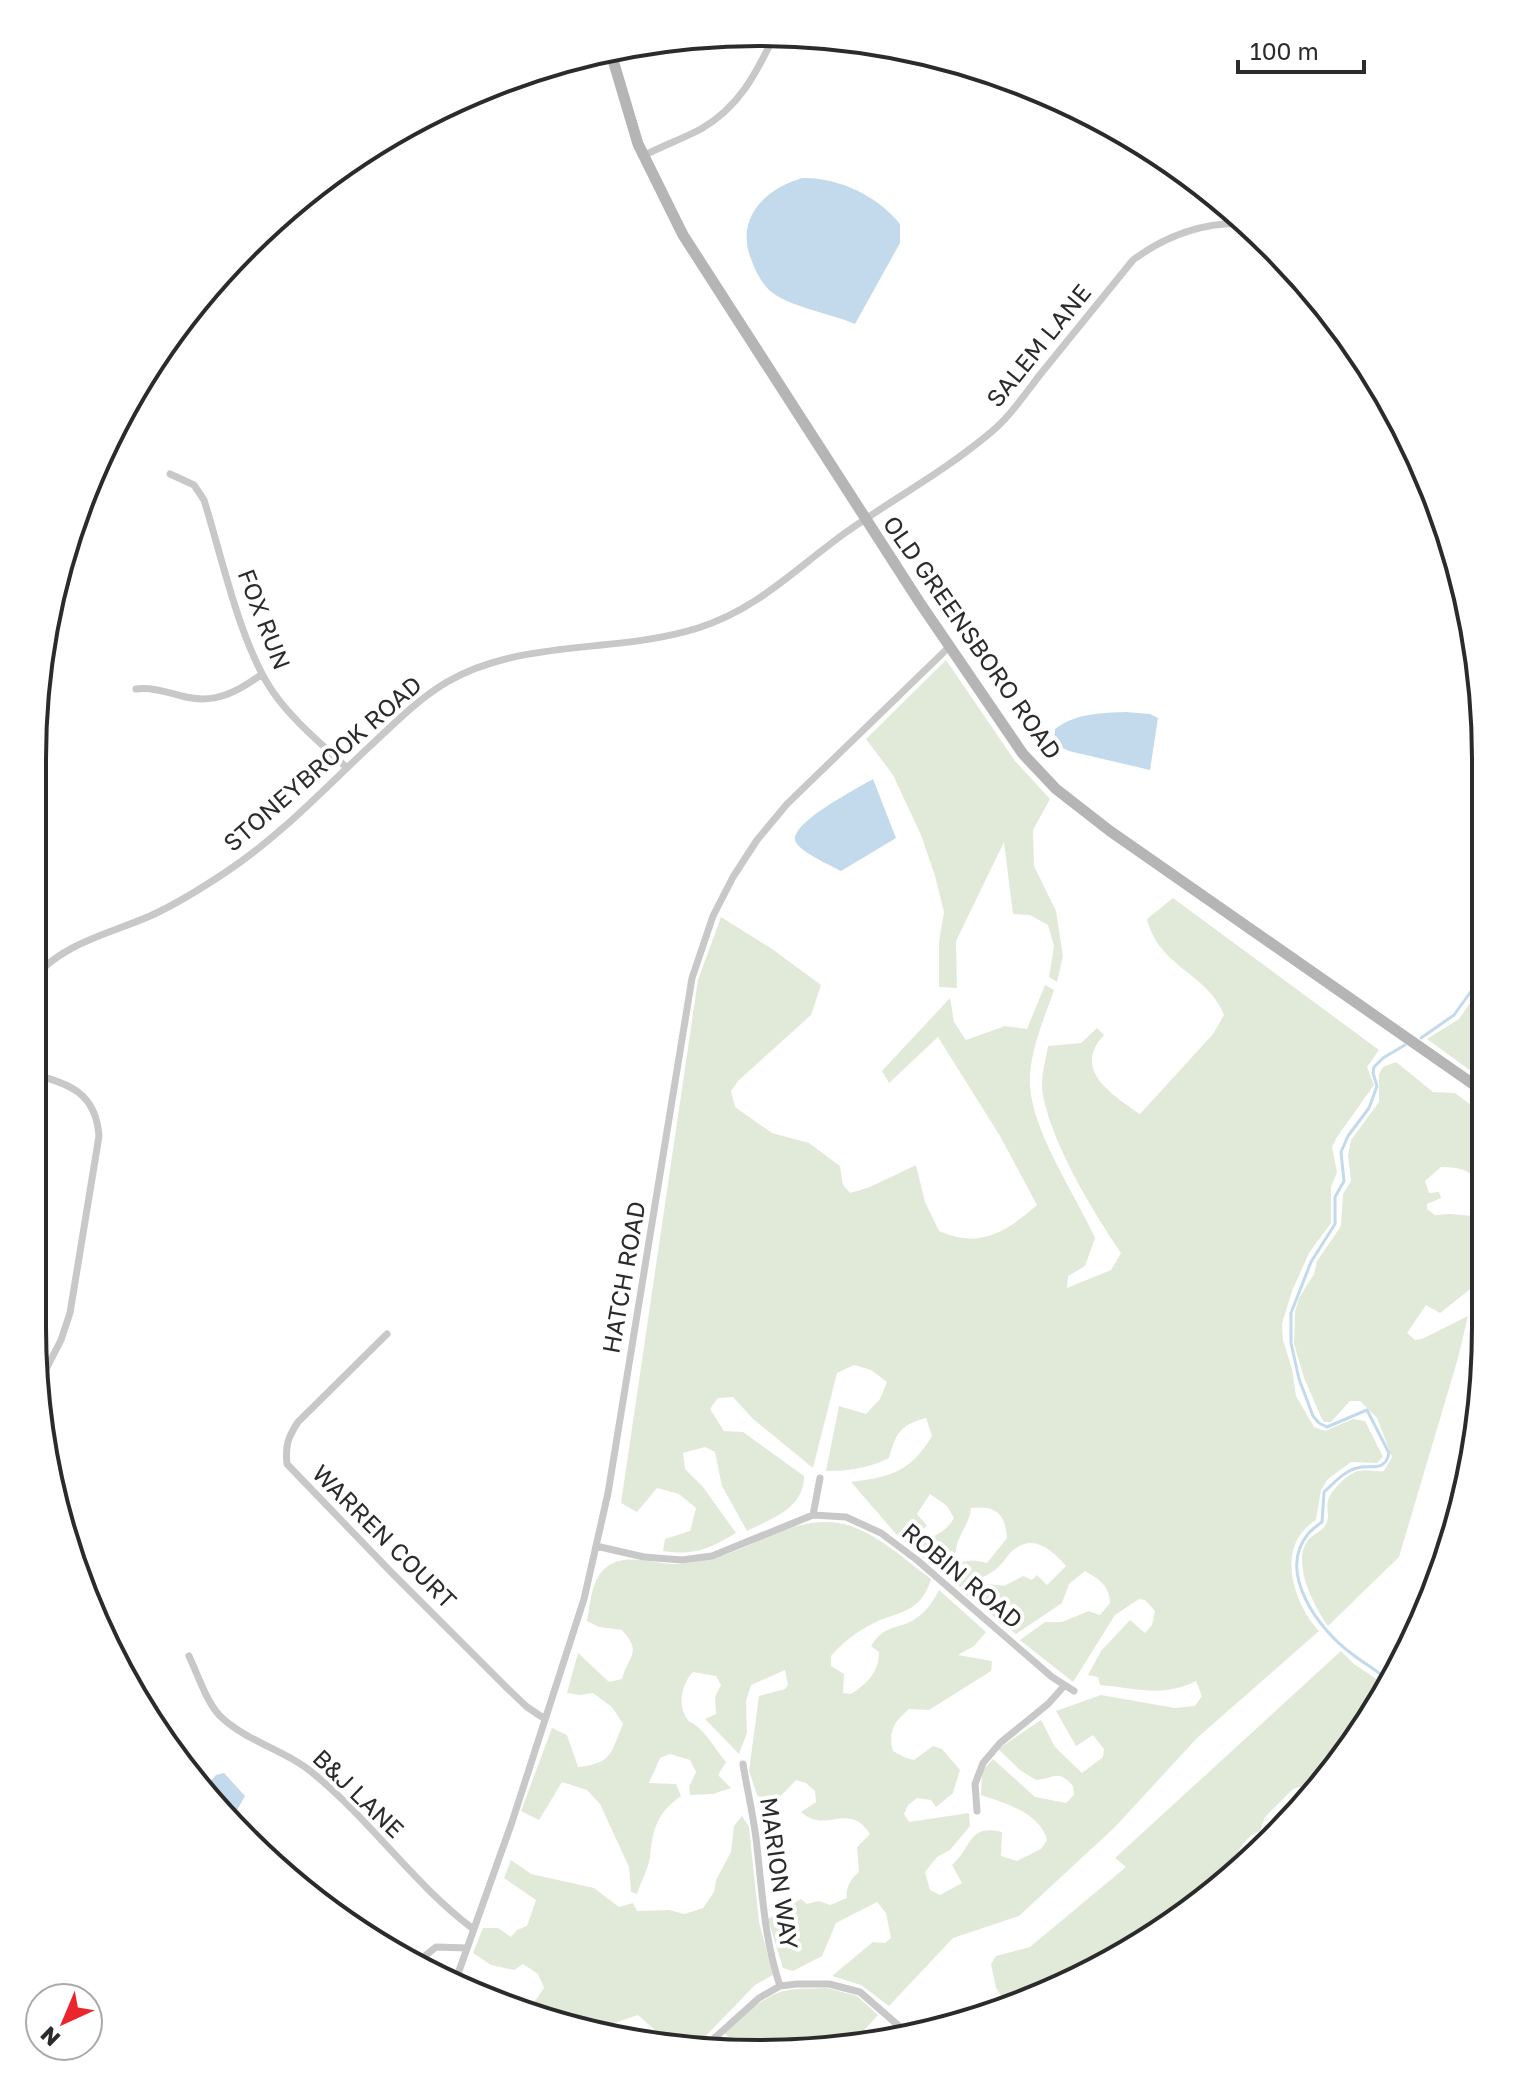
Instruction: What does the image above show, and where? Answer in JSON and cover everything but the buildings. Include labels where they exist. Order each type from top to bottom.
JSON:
[{"type":"street","points":[[643,156],[697,131],[728,109],[756,74],[769,46]]},
{"type":"street","name":"OLD GREENSBORO ROAD","points":[[613,62],[626,111],[643,156],[683,235],[949,647],[1023,754],[1066,798],[1110,831],[1472,1083]]},
{"type":"street","name":"SALEM LANE","points":[[866,520],[938,474],[992,432],[1133,260],[1181,233],[1231,225]]},
{"type":"street","name":"FOX RUN","points":[[170,474],[194,485],[204,500],[250,649],[262,674],[287,710],[347,768]]},
{"type":"street","name":"STONEYBROOK ROAD","points":[[46,966],[69,948],[169,907],[234,867],[279,832],[417,703],[447,682],[469,671],[515,656],[661,638],[708,625],[773,591],[866,520]]},
{"type":"street","name":"HATCH ROAD","points":[[458,1973],[512,1822],[584,1599],[608,1493],[692,978],[703,943],[733,877],[757,840],[787,804],[949,647]]},
{"type":"street","points":[[136,689],[212,698],[233,693],[262,674]]},
{"type":"street","points":[[46,1078],[78,1091],[95,1116],[99,1136],[70,1313],[48,1366]]},
{"type":"street","name":"WARREN COURT","points":[[387,1334],[298,1422],[288,1437],[287,1464],[507,1688],[545,1719]]},
{"type":"street","points":[[813,1515],[820,1478]]},
{"type":"street","name":"ROBIN ROAD","points":[[596,1546],[644,1557],[682,1560],[712,1556],[813,1515],[846,1517],[881,1533],[917,1560],[1052,1677],[1074,1691]]},
{"type":"street","name":"B&J LANE","points":[[189,1656],[221,1716],[240,1731],[293,1758],[313,1773],[348,1804],[436,1898],[472,1928]]},
{"type":"street","points":[[977,1811],[975,1784],[983,1763],[1000,1743],[1048,1704],[1065,1685]]},
{"type":"street","name":"MARION WAY","points":[[743,1764],[765,1919],[780,1986]]},
{"type":"street","points":[[425,1956],[436,1947],[467,1948]]},
{"type":"street","points":[[714,2038],[741,2012],[780,1986],[829,1984],[860,1992],[899,2026]]},
{"type":"green space","points":[[946,660],[1015,761],[1050,799],[1033,830],[1034,866],[1056,911],[1063,956],[1057,982],[1049,977],[1054,946],[1048,925],[1030,915],[1013,914],[1004,842],[956,941],[957,988],[939,987],[939,941],[944,912],[935,876],[921,835],[893,775],[866,739]]},
{"type":"green space","points":[[1173,898],[1379,1050],[1367,1067],[1374,1085],[1332,1147],[1337,1172],[1331,1187],[1331,1223],[1309,1253],[1282,1324],[1296,1396],[1314,1427],[1325,1431],[1353,1419],[1365,1421],[1383,1457],[1377,1463],[1351,1462],[1328,1479],[1321,1490],[1316,1520],[1303,1531],[1295,1544],[1292,1574],[1295,1589],[1309,1619],[1319,1631],[1197,1738],[1115,1827],[1019,1916],[953,1938],[889,2006],[861,1985],[832,1976],[873,1942],[885,1943],[891,1938],[886,1913],[877,1902],[836,1923],[822,1956],[793,1971],[783,1968],[768,1919],[801,1899],[807,1904],[819,1901],[830,1905],[847,1898],[849,1884],[859,1872],[857,1847],[870,1834],[854,1819],[819,1820],[801,1812],[816,1802],[815,1791],[806,1783],[796,1780],[772,1805],[757,1795],[749,1771],[759,1696],[785,1689],[788,1685],[785,1670],[751,1685],[746,1701],[747,1733],[739,1754],[705,1719],[716,1714],[715,1697],[721,1685],[716,1676],[693,1672],[689,1677],[682,1694],[684,1713],[726,1762],[718,1775],[731,1788],[713,1794],[690,1795],[689,1787],[696,1772],[690,1760],[670,1754],[660,1758],[649,1783],[676,1784],[681,1796],[666,1809],[657,1823],[649,1862],[637,1894],[631,1892],[629,1867],[600,1804],[587,1790],[562,1782],[539,1820],[521,1811],[552,1728],[567,1735],[578,1767],[604,1760],[612,1750],[623,1724],[612,1707],[593,1693],[567,1693],[578,1653],[609,1682],[622,1679],[632,1654],[632,1644],[622,1630],[599,1627],[587,1621],[593,1590],[602,1571],[624,1560],[680,1564],[710,1559],[792,1528],[826,1522],[844,1524],[867,1533],[931,1579],[915,1605],[855,1634],[831,1656],[831,1666],[844,1674],[843,1693],[851,1694],[857,1690],[867,1682],[877,1666],[879,1652],[871,1646],[879,1635],[918,1617],[939,1590],[986,1632],[974,1646],[958,1655],[992,1661],[991,1671],[929,1710],[909,1709],[892,1732],[893,1751],[914,1760],[933,1746],[942,1749],[960,1770],[953,1793],[936,1807],[931,1800],[917,1798],[908,1805],[904,1814],[909,1822],[969,1813],[970,1826],[950,1850],[937,1857],[925,1872],[930,1890],[940,1895],[962,1883],[952,1865],[977,1834],[991,1830],[1002,1832],[1001,1856],[1017,1861],[1041,1849],[1047,1840],[1029,1816],[981,1795],[982,1771],[993,1759],[1035,1797],[1066,1803],[1074,1795],[1073,1786],[1064,1778],[1056,1776],[1036,1780],[998,1749],[1041,1720],[1055,1747],[1082,1773],[1103,1757],[1104,1749],[1093,1735],[1076,1746],[1056,1711],[1101,1695],[1175,1708],[1195,1706],[1202,1696],[1196,1681],[1160,1691],[1100,1685],[1098,1677],[1088,1675],[1101,1651],[1130,1620],[1145,1633],[1152,1625],[1155,1611],[1145,1600],[1139,1599],[1115,1615],[1073,1682],[1020,1640],[1045,1622],[1062,1622],[1089,1611],[1100,1615],[1110,1603],[1108,1592],[1099,1580],[1085,1571],[1069,1584],[1062,1603],[1016,1634],[964,1593],[988,1584],[1004,1586],[1023,1576],[1032,1580],[1037,1575],[1047,1585],[1066,1566],[1048,1549],[1027,1543],[1012,1551],[991,1573],[960,1587],[943,1573],[964,1562],[974,1560],[987,1563],[1007,1538],[998,1512],[971,1508],[956,1552],[934,1568],[913,1549],[950,1524],[954,1518],[947,1506],[930,1494],[917,1514],[927,1526],[906,1542],[896,1534],[851,1482],[888,1475],[916,1458],[932,1436],[926,1418],[900,1431],[889,1458],[859,1468],[826,1471],[839,1406],[866,1414],[880,1399],[887,1382],[871,1370],[854,1365],[837,1373],[813,1468],[753,1419],[733,1397],[718,1398],[710,1409],[724,1431],[743,1432],[804,1476],[799,1497],[776,1517],[747,1531],[722,1486],[715,1452],[705,1447],[683,1453],[685,1469],[703,1487],[736,1533],[701,1550],[684,1553],[663,1551],[665,1539],[690,1531],[696,1508],[679,1494],[657,1488],[637,1512],[621,1503],[698,980],[721,917],[821,985],[811,1015],[738,1081],[731,1091],[735,1107],[772,1133],[809,1143],[840,1166],[843,1185],[850,1193],[916,1165],[925,1202],[939,1231],[967,1238],[980,1238],[1003,1230],[1037,1205],[1000,1136],[938,1037],[889,1083],[882,1071],[950,998],[954,1022],[966,1040],[1005,1026],[1027,1029],[1045,985],[1054,990],[1038,1037],[1030,1086],[1047,1143],[1095,1238],[1085,1266],[1068,1276],[1067,1288],[1111,1270],[1121,1253],[1085,1196],[1053,1130],[1042,1089],[1048,1046],[1081,1043],[1097,1028],[1104,1035],[1095,1048],[1092,1059],[1094,1070],[1108,1090],[1140,1114],[1213,1034],[1224,1015],[1217,1001],[1162,949],[1147,919]]},
{"type":"green space","points":[[1472,1000],[1472,1072],[1427,1039],[1459,1019]]},
{"type":"green space","points":[[1396,1062],[1433,1092],[1455,1093],[1472,1106],[1472,1175],[1441,1167],[1425,1181],[1429,1193],[1439,1192],[1441,1198],[1427,1204],[1427,1209],[1435,1215],[1472,1216],[1472,1288],[1440,1313],[1426,1305],[1407,1333],[1415,1340],[1422,1339],[1468,1316],[1399,1557],[1328,1626],[1306,1584],[1303,1549],[1308,1540],[1326,1524],[1328,1500],[1345,1478],[1365,1470],[1384,1471],[1392,1457],[1377,1418],[1360,1401],[1350,1401],[1331,1422],[1324,1422],[1304,1378],[1294,1344],[1295,1312],[1317,1261],[1341,1226],[1343,1194],[1351,1181],[1348,1155],[1351,1140],[1379,1102],[1379,1074],[1383,1067]]},
{"type":"green space","points":[[1341,1651],[1378,1680],[1325,1761],[1305,1785],[1293,1789],[1265,1817],[1260,1831],[1246,1840],[1229,1863],[1193,1893],[1116,1944],[1032,1986],[1002,1997],[996,1988],[991,1964],[996,1956],[1030,1947],[1126,1867],[1115,1858]]},
{"type":"green space","points":[[742,1816],[749,1827],[759,1922],[773,1975],[755,1985],[704,2037],[655,2032],[638,2015],[611,2024],[534,2003],[544,1988],[538,1974],[523,1964],[514,1970],[491,1965],[473,1953],[483,1928],[498,1928],[511,1937],[527,1926],[536,1900],[504,1878],[511,1860],[531,1874],[594,1888],[619,1907],[633,1903],[637,1911],[669,1910],[684,1914],[703,1908],[714,1892],[716,1880],[731,1852],[734,1826]]},
{"type":"green space","points":[[827,1988],[857,1996],[878,2015],[862,2032],[852,2034],[759,2040],[731,2039],[724,2033],[762,2002],[775,1994],[794,1989]]},
{"type":"water","points":[[802,178],[829,181],[856,190],[880,205],[900,224],[900,243],[855,324],[777,296],[763,283],[751,259],[747,244],[750,218],[765,198]]},
{"type":"water","points":[[1126,712],[1150,714],[1158,718],[1150,770],[1069,751],[1054,744],[1055,729],[1071,720]]},
{"type":"water","points":[[873,779],[896,838],[841,871],[797,844],[797,832],[804,824]]},
{"type":"water","points":[[224,1773],[245,1796],[236,1811],[210,1782],[216,1775]]},
{"type":"waterway","points":[[1421,1038],[1454,1015],[1472,990]]},
{"type":"waterway","points":[[1381,1674],[1327,1631],[1306,1600],[1299,1583],[1297,1566],[1299,1549],[1308,1534],[1322,1522],[1324,1492],[1352,1470],[1381,1465],[1389,1453],[1367,1410],[1327,1427],[1313,1416],[1299,1379],[1291,1343],[1291,1313],[1311,1262],[1335,1224],[1335,1197],[1344,1181],[1341,1152],[1348,1136],[1369,1108],[1377,1086],[1374,1067],[1405,1045]]}]
